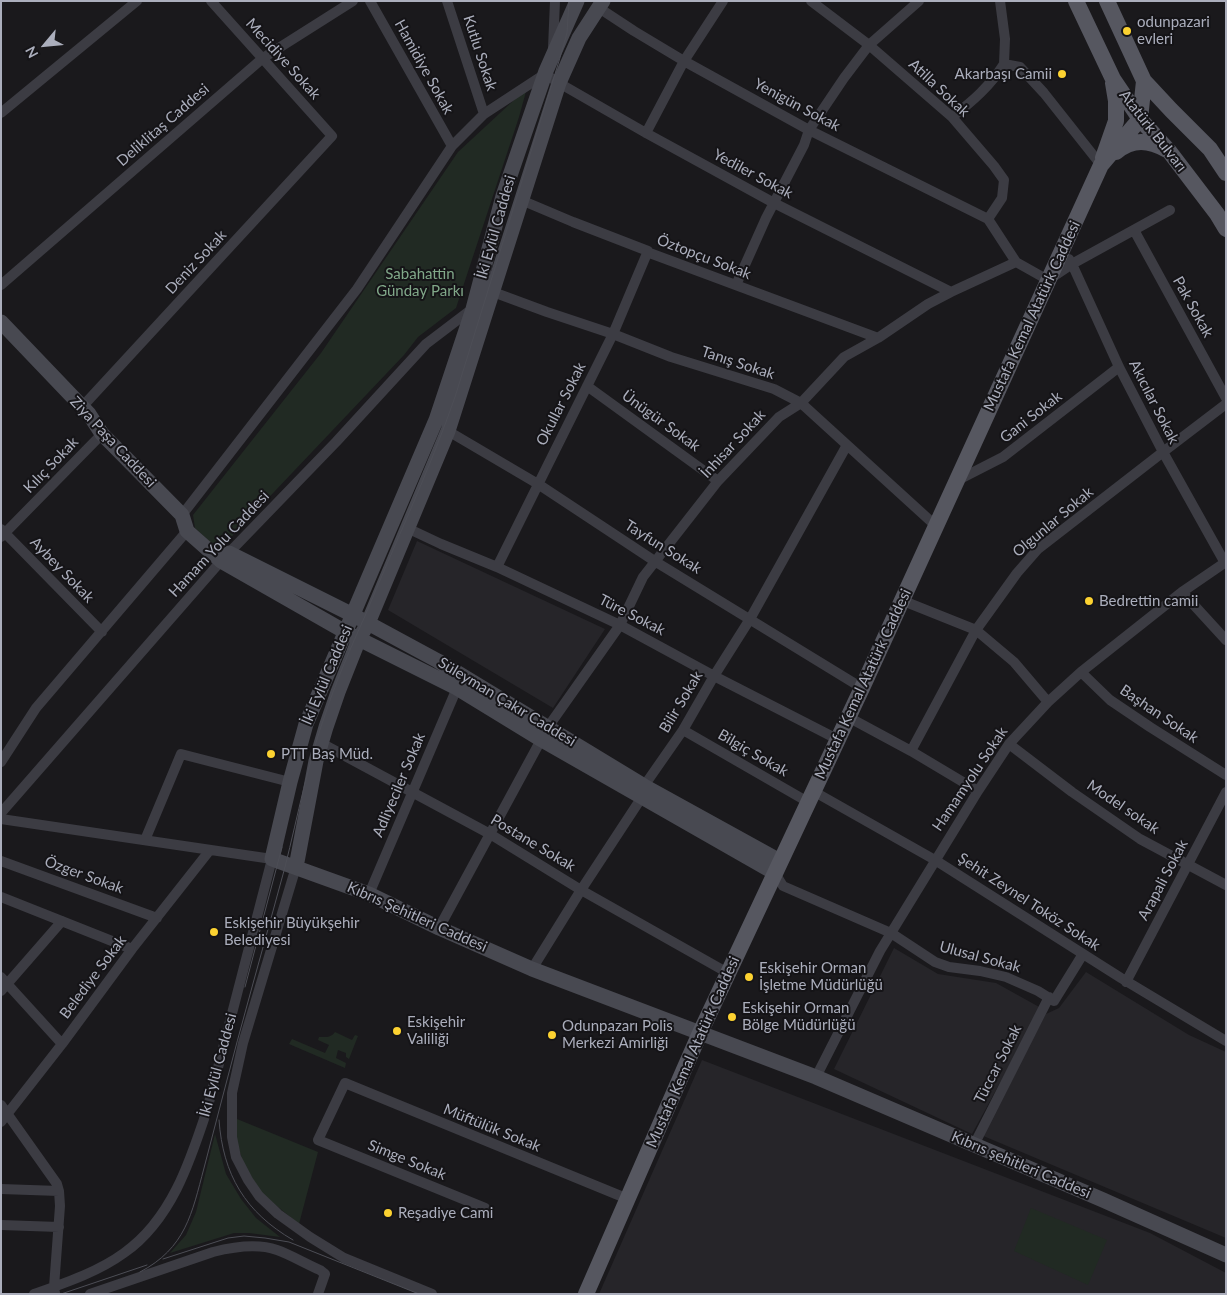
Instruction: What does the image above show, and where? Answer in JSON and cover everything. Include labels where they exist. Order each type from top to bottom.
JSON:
[{"type":"main road","name":"İki Eylül Caddesi","points":[[272,859],[306,724],[436,420],[473,309],[503,196],[545,74],[577,1]]},
{"type":"main road","name":"Atatürk Bulvarı","points":[[1076,1],[1113,79],[1140,119],[1169,151],[1221,216],[1226,229]]},
{"type":"main road","name":"Atatürk Bulvarı","points":[[1107,1],[1144,81],[1210,149],[1226,173]]},
{"type":"main road","name":"İki Eylül Caddesi","points":[[296,867],[316,762],[338,692],[448,431],[559,83],[579,38],[601,4]]},
{"type":"main road","points":[[1101,165],[1116,121],[1113,79]]},
{"type":"main road","points":[[1140,119],[1144,81]]},
{"type":"main road","name":"Mustafa Kemal Atatürk Caddesi","points":[[586,1294],[700,1033],[862,688],[1048,280],[1068,257],[1101,165],[1140,119]]},
{"type":"main road","points":[[1101,165],[1122,148],[1133,142],[1154,144],[1169,151]]},
{"type":"main road","points":[[1210,149],[1226,159]]},
{"type":"main road","name":"Ziya Paşa Caddesi","points":[[1,322],[89,414],[102,434],[182,515],[187,531]]},
{"type":"main road","points":[[187,531],[225,557]]},
{"type":"main road","name":"Süleyman Çakır Caddesi","points":[[225,557],[353,615],[438,661],[545,734]]},
{"type":"main road","name":"Süleyman Çakır Caddesi","points":[[225,557],[345,631],[545,734],[777,867]]},
{"type":"main road","name":"Kıbrıs Şehitleri Caddesi","points":[[272,859],[369,894],[439,928],[532,969],[816,1077]]},
{"type":"main road","name":"Kıbrıs şehitleri Caddesi","points":[[816,1077],[1226,1255]]},
{"type":"street","points":[[1,113],[137,1]]},
{"type":"street","name":"Mecidiye Sokak","points":[[211,1],[332,136]]},
{"type":"street","name":"Deliklitaş Caddesi","points":[[1,285],[263,58],[353,1]]},
{"type":"street","name":"Hamidiye Sokak","points":[[370,1],[452,146]]},
{"type":"street","name":"Kutlu Sokak","points":[[447,1],[484,114]]},
{"type":"street","points":[[553,55],[554,1]]},
{"type":"street","points":[[646,133],[684,61],[723,1]]},
{"type":"street","name":"Atilla Sokak","points":[[811,1],[869,45],[952,117],[994,166],[1004,180],[1002,198],[988,219]]},
{"type":"street","points":[[736,285],[766,218],[804,145],[809,130],[869,45],[919,1]]},
{"type":"street","points":[[952,117],[973,101],[995,78],[1004,64],[1005,39],[1000,1]]},
{"type":"street","name":"Yenigün Sokak","points":[[601,4],[634,31],[684,61],[809,130],[988,219]]},
{"type":"street","points":[[1004,64],[1020,67],[1038,86],[1101,165]]},
{"type":"street","points":[[182,515],[357,289],[452,146],[484,114],[545,74]]},
{"type":"street","name":"Yediler Sokak","points":[[545,74],[646,133],[774,203],[951,292]]},
{"type":"street","name":"Deniz Sokak","points":[[82,407],[332,136]]},
{"type":"street","name":"Öztopçu Sokak","points":[[521,200],[647,252],[878,338]]},
{"type":"street","points":[[1068,257],[1134,230],[1170,210]]},
{"type":"street","points":[[988,219],[1016,262],[1048,280]]},
{"type":"street","name":"Pak Sokak","points":[[1134,230],[1226,398]]},
{"type":"street","name":"Okullar Sokak","points":[[497,567],[613,334],[648,251]]},
{"type":"street","name":"Akıcılar Sokak","points":[[1068,257],[1119,367],[1163,452],[1225,563]]},
{"type":"street","name":"İnhisar Sokak","points":[[439,928],[545,734],[620,625],[644,577],[718,481],[779,417],[801,403],[844,357],[878,338],[928,304],[1016,262]]},
{"type":"street","name":"Tanış Sokak","points":[[492,292],[613,334],[670,357],[774,390],[801,403],[936,526]]},
{"type":"street","name":"Hamam Yolu Caddesi","points":[[1,813],[225,557],[336,442],[426,344],[473,309]]},
{"type":"street","name":"Gani Sokak","points":[[956,481],[1003,458],[1119,367]]},
{"type":"street","name":"Ünügür Sokak","points":[[587,386],[718,481]]},
{"type":"street","name":"Olgunlar Sokak","points":[[911,751],[976,630],[1017,573],[1038,550],[1226,404]]},
{"type":"street","name":"Tayfun Sokak","points":[[448,431],[538,484],[656,562],[862,688]]},
{"type":"street","name":"Kılıç Sokak","points":[[3,533],[102,434]]},
{"type":"street","name":"Bilir Sokak","points":[[532,969],[683,730],[750,619],[847,445]]},
{"type":"street","name":"Türe Sokak","points":[[407,528],[497,567],[620,625],[837,739]]},
{"type":"street","name":"Hamam Yolu Caddesi","points":[[1,762],[36,708],[187,531]]},
{"type":"street","name":"Aybey Sokak","points":[[3,533],[102,632]]},
{"type":"street","name":"Hamamyolu Sokak","points":[[816,1077],[890,933],[978,790],[1009,744],[1048,702],[1081,672],[1182,592],[1225,563]]},
{"type":"street","points":[[1182,592],[1226,640]]},
{"type":"street","points":[[902,600],[976,630],[1014,662],[1048,702]]},
{"type":"street","name":"Başhan Sokak","points":[[1081,672],[1110,700],[1226,775]]},
{"type":"street","name":"Adliyeciler Sokak","points":[[369,894],[457,688]]},
{"type":"street","points":[[848,718],[911,751],[978,790]]},
{"type":"street","name":"Bilgiç Sokak","points":[[683,730],[811,796]]},
{"type":"street","name":"Postane Sokak","points":[[321,743],[490,834],[581,890],[728,973]]},
{"type":"street","name":"Model sokak","points":[[1009,744],[1072,792],[1140,838],[1226,885]]},
{"type":"street","points":[[145,840],[182,754],[290,782]]},
{"type":"street","name":"Arapali Sokak","points":[[1126,982],[1226,792]]},
{"type":"street","name":"Şehit Zeynel Toköz Sokak","points":[[811,796],[935,860],[1126,982],[1226,1041]]},
{"type":"street","name":"Kıbrıs Şehitleri Caddesi","points":[[1,819],[272,859]]},
{"type":"street","name":"Belediye Sokak","points":[[3,1113],[62,1044],[132,949],[210,850]]},
{"type":"street","name":"İki Eylül Caddesi","points":[[34,1294],[54,1290],[98,1269],[125,1253],[146,1234],[161,1216],[177,1189],[195,1149],[207,1110],[272,859]]},
{"type":"street","name":"Özger Sokak","points":[[1,861],[157,918]]},
{"type":"street","name":"İki Eylül Caddesi","points":[[296,867],[242,1043],[232,1093],[232,1137],[236,1158],[259,1196],[278,1214],[344,1258],[432,1294]]},
{"type":"street","name":"Ulusal Sokak","points":[[777,867],[783,886],[890,933],[935,962],[949,967],[980,970],[1006,977],[1049,997]]},
{"type":"street","points":[[1,896],[132,949]]},
{"type":"street","points":[[62,921],[3,984],[62,1044]]},
{"type":"street","points":[[1049,997],[1054,1001],[1083,954]]},
{"type":"street","name":"Tüccar Sokak","points":[[974,1145],[1049,997]]},
{"type":"street","name":"Müftülük Sokak","points":[[345,1083],[628,1199]]},
{"type":"street","name":"Simge Sokak","points":[[345,1083],[318,1140],[485,1208]]},
{"type":"street","points":[[3,1113],[57,1184],[59,1190],[60,1206],[54,1290]]},
{"type":"street","points":[[1,1189],[59,1190]]},
{"type":"street","points":[[1,1225],[58,1227]]},
{"type":"street","points":[[90,1294],[213,1252],[230,1247],[251,1246],[275,1250],[320,1270],[325,1274],[318,1294]]},
{"type":"shaded area","points":[[417,541],[605,629],[553,708],[388,610]]},
{"type":"shaded area","points":[[894,948],[938,974],[996,983],[1041,1008],[972,1134],[834,1069]]},
{"type":"shaded area","points":[[1086,972],[1189,1035],[1226,1052],[1226,1238],[981,1135],[1046,1014],[1059,1008]]},
{"type":"shaded area","points":[[702,1060],[1150,1233],[1226,1273],[1226,1294],[599,1294]]},
{"type":"green space","name":"Sabahattin Günday Parkı","points":[[527,88],[456,308],[418,337],[404,355],[219,550],[195,528],[193,515],[321,353],[458,152]]},
{"type":"green space","points":[[335,1032],[352,1040],[355,1035],[358,1036],[349,1059],[346,1057],[346,1053],[338,1050],[336,1058],[346,1063],[345,1068],[289,1044],[292,1039],[325,1053],[329,1045],[318,1040],[319,1037],[330,1036]]},
{"type":"green space","points":[[237,1119],[318,1152],[299,1224],[263,1195],[245,1167],[236,1141]]},
{"type":"green space","points":[[215,1134],[226,1174],[241,1199],[256,1218],[280,1237],[234,1233],[170,1253],[186,1235],[196,1212]]},
{"type":"green space","points":[[1031,1208],[1107,1240],[1088,1285],[1014,1251]]},
{"type":"tram line","points":[[140,1272],[168,1252],[185,1228],[191,1214],[320,731],[339,675],[423,480],[455,397],[559,61],[567,33],[569,1]]},
{"type":"tram line","points":[[245,987],[282,847]]},
{"type":"tram line","points":[[219,1120],[221,1140],[226,1158],[240,1190],[262,1217],[293,1240]]},
{"type":"tram line","points":[[163,1259],[228,1238],[244,1236],[265,1238],[289,1242],[419,1294]]},
{"type":"tram line","points":[[61,1294],[147,1265]]},
{"type":"place","name":"odunpazari evleri","points":[[1127,31]]},
{"type":"place","name":"Akarbaşı Camii","points":[[1062,74]]},
{"type":"place","name":"Bedrettin camii","points":[[1089,601]]},
{"type":"place","name":"PTT Baş Müd.","points":[[271,754]]},
{"type":"place","name":"Eskişehir Büyükşehir Belediyesi","points":[[214,932]]},
{"type":"place","name":"Eskişehir Orman İşletme Müdürlüğü","points":[[749,977]]},
{"type":"place","name":"Eskişehir Orman Bölge Müdürlüğü","points":[[732,1017]]},
{"type":"place","name":"Eskişehir Valiliği","points":[[397,1031]]},
{"type":"place","name":"Odunpazarı Polis Merkezi Amirliği","points":[[552,1035]]},
{"type":"place","name":"Reşadiye Cami","points":[[388,1213]]}]
